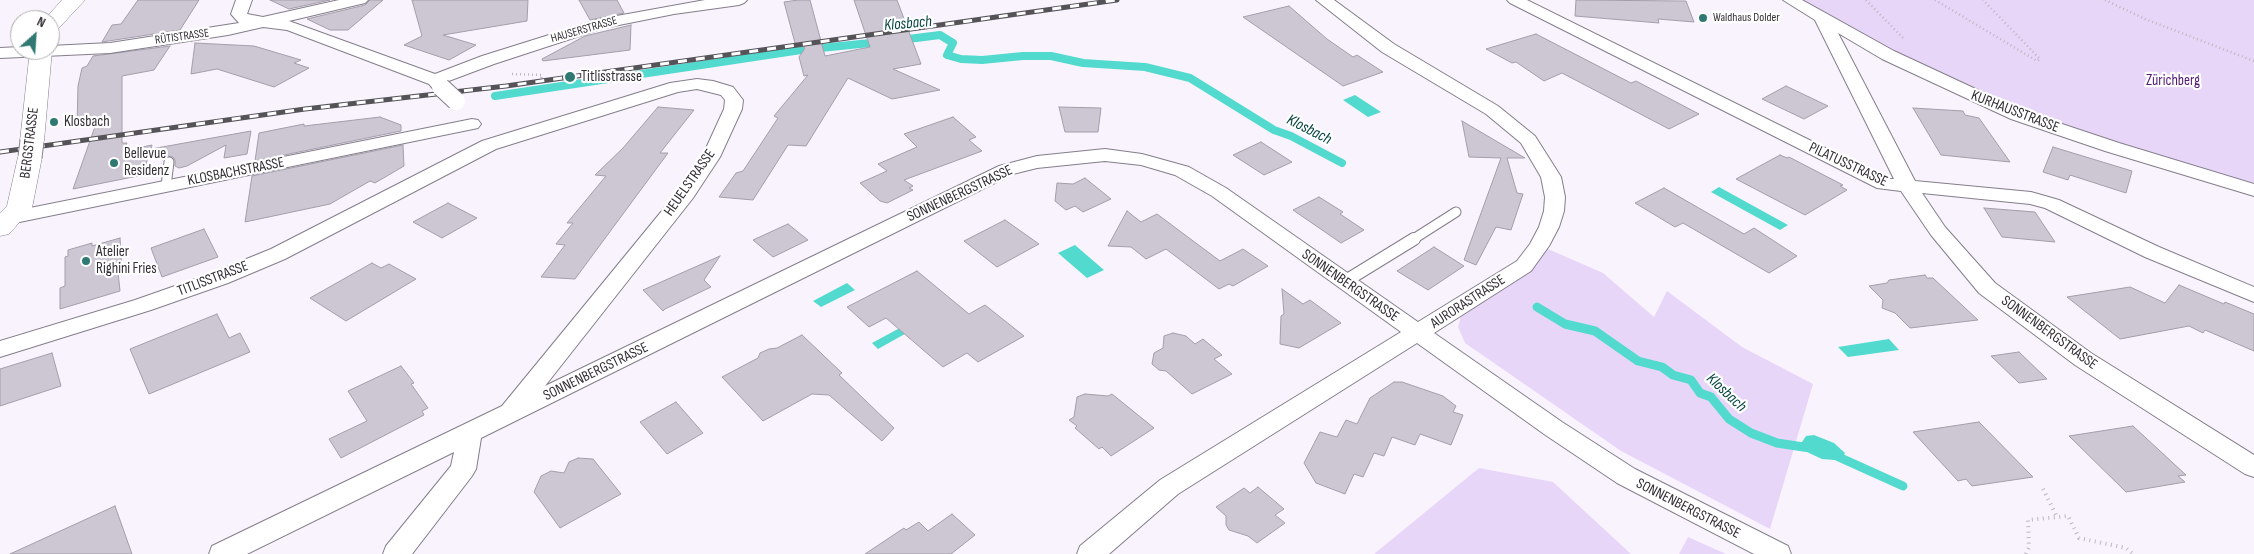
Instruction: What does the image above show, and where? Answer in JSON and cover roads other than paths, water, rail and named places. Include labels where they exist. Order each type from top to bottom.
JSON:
[{"type":"main road","points":[[60,14],[75,0]]},
{"type":"main road","name":"BERGSTRASSE","points":[[4,222],[19,208],[31,149],[40,60]]},
{"type":"street","points":[[244,0],[239,14],[243,19],[267,21],[290,26],[438,84],[456,101],[489,144]]},
{"type":"street","name":"RÜTISTRASSE","points":[[60,50],[110,48],[228,30],[360,0]]},
{"type":"street","name":"HAUSERSTRASSE","points":[[438,84],[488,60],[600,24],[674,9],[739,0]]},
{"type":"street","name":"AURORASTRASSE","points":[[1090,554],[1169,487],[1418,334],[1524,266],[1539,246],[1551,219],[1555,197],[1551,177],[1528,140],[1492,110],[1388,48],[1324,0]]},
{"type":"street","name":"PILATUSSTRASSE","points":[[1515,0],[1884,184],[2031,198],[2052,204],[2152,252],[2254,295]]},
{"type":"street","name":"KURHAUSSTRASSE","points":[[1791,0],[1888,56],[2017,115],[2112,147],[2254,190]]},
{"type":"street","name":"SONNENBERGSTRASSE","points":[[1822,18],[1908,187],[1938,231],[1988,288],[2083,359],[2254,467]]},
{"type":"street","name":"HEUELSTRASSE","points":[[489,144],[676,87],[697,84],[714,86],[727,90],[734,100],[734,110],[711,157],[686,194],[508,416]]},
{"type":"street","name":"KLOSBACHSTRASSE","points":[[4,222],[166,186],[472,124]]},
{"type":"street","name":"TITLISSTRASSE","points":[[0,349],[220,278],[312,237],[489,144]]},
{"type":"street","name":"SONNENBERGSTRASSE","points":[[222,554],[508,416],[1006,170],[1037,162],[1105,155],[1142,160],[1182,171],[1219,192],[1418,334],[1553,428],[1626,476],[1778,554]]},
{"type":"street","points":[[396,554],[463,470],[469,435]]},
{"type":"lane","points":[[166,186],[169,162]]},
{"type":"lane","points":[[1344,282],[1456,212]]},
{"type":"waterway","name":"Klosbach","points":[[900,40],[940,35],[953,43],[947,55],[961,59],[982,60],[1023,56],[1051,56],[1083,63],[1145,67],[1190,78],[1274,130],[1291,136],[1342,163]]},
{"type":"waterway","name":"Klosbach","points":[[495,96],[801,50],[880,42]]},
{"type":"waterway","name":"Klosbach","points":[[1537,307],[1565,324],[1595,331],[1638,361],[1662,367],[1673,375],[1691,380],[1700,393],[1711,397],[1729,419],[1751,433],[1777,443],[1810,448]]},
{"type":"waterway","name":"Klosbach","points":[[1832,454],[1903,486]]},
{"type":"railway","points":[[0,152],[305,109],[506,86],[1117,0]]},
{"type":"place","name":"Waldhaus Dolder","points":[[1703,18]]},
{"type":"place","name":"Titlisstrasse","points":[[570,77]]},
{"type":"place","name":"Klosbach","points":[[54,122]]},
{"type":"place","name":"Bellevue Residenz","points":[[114,163]]},
{"type":"place","name":"Atelier Righini Fries","points":[[86,261]]},
{"type":"park label","name":"Zürichberg","points":[[2173,81]]}]
